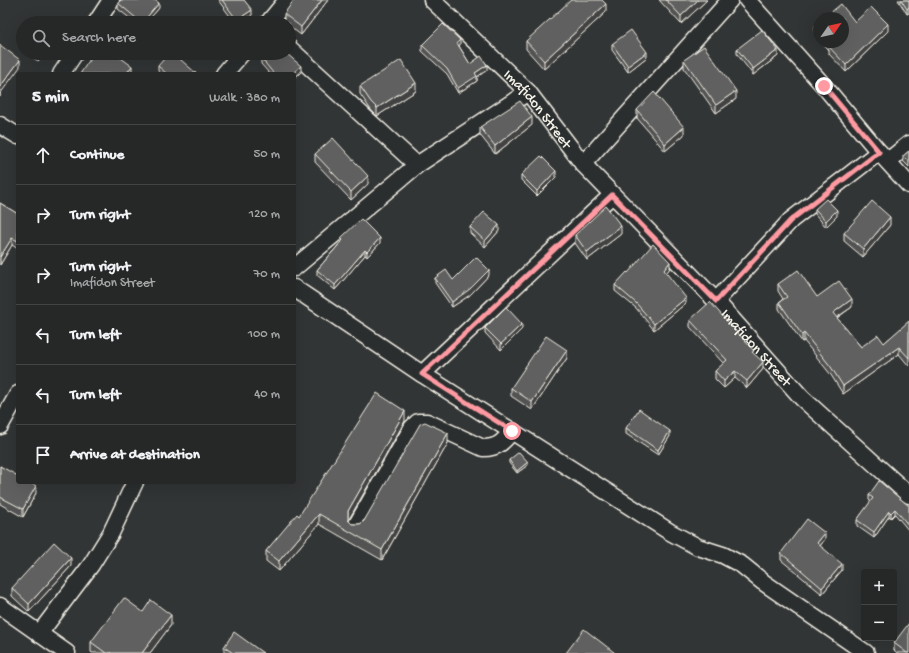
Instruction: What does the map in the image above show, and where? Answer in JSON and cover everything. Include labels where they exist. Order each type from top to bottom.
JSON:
[{"type":"street","points":[[101,16],[111,0]]},
{"type":"street","points":[[274,16],[288,0]]},
{"type":"street","name":"Imafidon Street","points":[[432,0],[528,92],[583,164],[716,301],[802,398],[909,495]]},
{"type":"street","points":[[583,164],[730,0]]},
{"type":"street","points":[[747,0],[824,86],[909,185]]},
{"type":"street","points":[[296,54],[417,165]]},
{"type":"street","points":[[62,72],[70,60]]},
{"type":"street","points":[[226,72],[236,60]]},
{"type":"street","points":[[296,266],[417,165],[528,92]]},
{"type":"street","points":[[0,126],[16,135]]},
{"type":"street","points":[[716,301],[791,220],[883,156],[909,144]]},
{"type":"street","points":[[422,374],[612,195]]},
{"type":"street","points":[[296,289],[422,374],[670,532],[698,547],[723,555],[742,566],[866,653]]},
{"type":"street","points":[[0,426],[16,398]]},
{"type":"street","points":[[356,526],[412,428],[418,422],[427,422],[483,448],[493,448],[501,445],[512,431]]},
{"type":"street","points":[[39,634],[91,565],[111,533],[134,484]]},
{"type":"street","points":[[0,606],[67,653]]},
{"type":"building","points":[[121,0],[155,0],[159,3],[148,16],[134,16],[118,3]]},
{"type":"building","points":[[222,0],[244,0],[252,10],[243,16],[234,16]]},
{"type":"building","points":[[294,0],[322,0],[301,27],[296,23],[296,16],[287,16],[284,14]]},
{"type":"building","points":[[571,0],[602,0],[606,4],[544,61],[526,41]]},
{"type":"building","points":[[666,0],[698,0],[681,16]]},
{"type":"building","points":[[901,0],[909,0],[909,7],[907,9]]},
{"type":"building","points":[[841,4],[847,12],[831,12]]},
{"type":"building","points":[[871,7],[888,24],[846,65],[830,48],[849,48],[849,14],[855,22]]},
{"type":"building","points":[[443,24],[460,40],[457,43],[470,64],[481,56],[487,65],[475,73],[477,76],[458,88],[447,69],[422,45]]},
{"type":"building","points":[[631,30],[647,52],[628,66],[612,44]]},
{"type":"building","points":[[762,30],[778,50],[753,69],[737,49]]},
{"type":"building","points":[[0,45],[16,57],[16,60],[20,60],[0,87]]},
{"type":"building","points":[[704,46],[736,91],[716,105],[684,60]]},
{"type":"building","points":[[89,60],[124,60],[132,66],[128,72],[81,72]]},
{"type":"building","points":[[163,60],[181,60],[195,72],[165,72],[158,66]]},
{"type":"building","points":[[263,60],[294,60],[301,66],[294,72],[272,72]]},
{"type":"building","points":[[401,60],[416,83],[377,108],[360,86]]},
{"type":"building","points":[[654,92],[684,127],[665,144],[637,110]]},
{"type":"building","points":[[520,101],[532,117],[495,146],[480,127]]},
{"type":"building","points":[[333,138],[368,176],[351,192],[315,154]]},
{"type":"building","points":[[909,151],[909,162],[903,156]]},
{"type":"building","points":[[541,156],[556,171],[537,191],[521,175]]},
{"type":"building","points":[[826,199],[837,210],[826,221],[815,209]]},
{"type":"building","points":[[872,201],[890,217],[863,249],[844,233]]},
{"type":"building","points":[[0,203],[16,213],[16,240],[12,238],[0,257]]},
{"type":"building","points":[[606,206],[621,226],[587,252],[575,235]]},
{"type":"building","points":[[484,212],[499,225],[485,241],[470,227]]},
{"type":"building","points":[[361,219],[380,238],[367,252],[365,250],[335,285],[317,270],[343,240],[341,238]]},
{"type":"building","points":[[653,244],[670,262],[664,270],[686,298],[654,324],[636,303],[615,285],[627,272],[628,273]]},
{"type":"building","points":[[476,257],[489,270],[470,289],[452,302],[435,278],[446,270],[453,280]]},
{"type":"building","points":[[798,270],[817,297],[839,281],[852,299],[833,313],[861,347],[878,335],[884,343],[909,321],[909,358],[899,347],[843,386],[831,367],[804,333],[802,335],[779,302],[787,297],[778,284]]},
{"type":"building","points":[[710,302],[754,351],[752,352],[763,362],[747,381],[735,371],[724,381],[715,371],[727,360],[690,320]]},
{"type":"building","points":[[506,307],[522,324],[501,344],[485,328]]},
{"type":"building","points":[[546,336],[567,350],[532,402],[511,388]]},
{"type":"building","points":[[377,393],[405,411],[348,511],[348,520],[352,524],[360,524],[364,521],[420,424],[425,422],[448,433],[382,550],[319,514],[279,561],[266,551],[297,514],[299,516]]},
{"type":"building","points":[[639,409],[670,431],[658,450],[626,428]]},
{"type":"building","points":[[519,452],[528,462],[517,471],[509,460]]},
{"type":"building","points":[[0,466],[16,475],[16,484],[32,484],[36,486],[23,509],[0,497]]},
{"type":"building","points":[[879,481],[909,506],[909,526],[895,509],[891,513],[889,511],[874,532],[857,520],[873,498],[869,495]]},
{"type":"building","points":[[807,519],[825,533],[817,543],[842,564],[822,588],[781,553]]},
{"type":"building","points":[[54,542],[71,558],[29,604],[12,588]]},
{"type":"building","points":[[124,598],[143,612],[151,600],[171,615],[142,653],[106,653],[91,642]]},
{"type":"building","points":[[909,623],[909,653],[894,643]]},
{"type":"building","points":[[584,629],[615,653],[566,653]]},
{"type":"building","points":[[234,632],[263,653],[233,653],[224,647]]},
{"type":"route","points":[[512,431],[422,374],[612,195],[716,301],[791,220],[860,165],[879,152],[824,86]]}]
